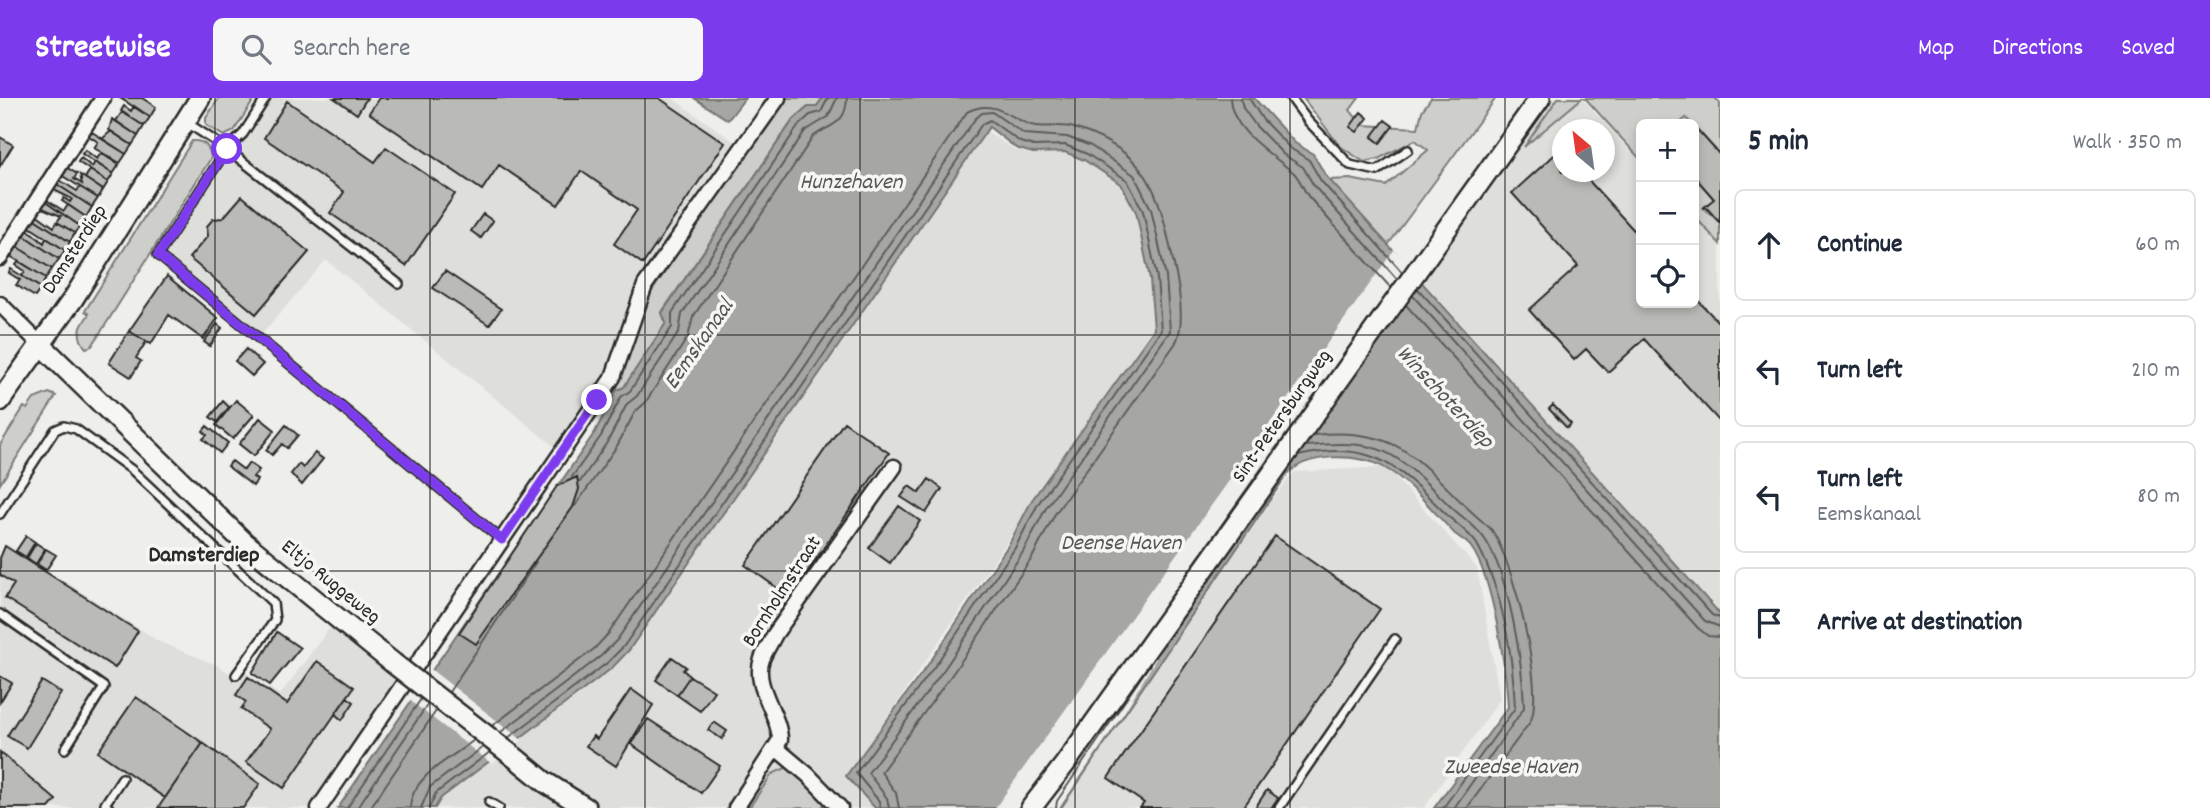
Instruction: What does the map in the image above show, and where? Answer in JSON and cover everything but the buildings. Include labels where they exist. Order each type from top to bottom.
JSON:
[{"type":"street","points":[[0,258],[103,98]]},
{"type":"street","name":"Damsterdiep","points":[[0,401],[73,299],[200,98]]},
{"type":"street","points":[[319,808],[613,377],[645,285],[778,98]]},
{"type":"street","name":"Sint-Petersburgweg","points":[[1031,808],[1540,98]]},
{"type":"street","points":[[0,304],[40,344]]},
{"type":"street","name":"Eltjo Ruggeweg","points":[[40,344],[218,519],[294,585],[545,782],[586,808]]},
{"type":"street","name":"Bornholmstraat","points":[[776,748],[780,729],[763,688],[760,662],[775,634],[894,467]]},
{"type":"street","points":[[736,808],[776,748],[808,775],[840,808]]},
{"type":"street","name":"Sint-Petersburgweg","points":[[1043,808],[1065,764]]},
{"type":"street","name":"Eltjo Ruggeweg","points":[[545,782],[570,808]]},
{"type":"lane","points":[[266,98],[243,134],[227,149],[158,255],[502,540]]},
{"type":"lane","points":[[1291,98],[1308,121],[1350,165],[1377,170],[1408,150]]},
{"type":"lane","points":[[185,121],[227,149],[399,284]]},
{"type":"lane","points":[[0,514],[55,430],[64,426],[76,429],[132,470],[273,603],[275,620],[236,675]]},
{"type":"lane","points":[[0,614],[104,687],[65,750]]},
{"type":"lane","points":[[1279,808],[1395,639]]},
{"type":"lane","points":[[108,808],[105,804],[107,797],[122,778]]},
{"type":"lane","points":[[489,802],[499,808]]},
{"type":"shaded area","points":[[219,98],[255,98],[234,131],[224,136],[206,125],[206,118]]},
{"type":"shaded area","points":[[268,98],[672,98],[742,147],[635,304],[607,388],[561,452],[326,260],[262,334],[164,252]]},
{"type":"shaded area","points":[[782,98],[823,98],[816,107],[808,107],[793,120],[662,312],[666,323],[624,387],[616,391],[642,306]]},
{"type":"shaded area","points":[[1303,98],[1359,98],[1350,110],[1362,125],[1418,128],[1422,111],[1431,98],[1496,98],[1388,245],[1329,180],[1350,179],[1386,186],[1428,150],[1415,140],[1378,159],[1364,162],[1340,146]]},
{"type":"shaded area","points":[[1537,98],[1582,98],[1601,119],[1552,119],[1552,182],[1615,182],[1615,134],[1632,153],[1636,149],[1636,308],[1699,308],[1699,119],[1670,119],[1693,98],[1720,98],[1720,612],[1414,274]]},
{"type":"shaded area","points":[[1558,98],[1582,98],[1557,119],[1552,119],[1552,123],[1524,147]]},
{"type":"shaded area","points":[[1585,98],[1715,98],[1720,103],[1720,155],[1699,132],[1699,119],[1636,119],[1636,154],[1615,131],[1615,119],[1604,119]]},
{"type":"shaded area","points":[[985,130],[1016,151],[1059,141],[1126,186],[1138,212],[1154,301],[1153,329],[849,773],[879,808],[433,808],[488,728],[616,666]]},
{"type":"shaded area","points":[[192,141],[206,145],[211,158],[92,346],[86,348],[80,335],[81,327],[89,314],[85,311]]},
{"type":"shaded area","points":[[1699,182],[1714,199],[1704,208],[1720,223],[1720,244],[1699,221]]},
{"type":"shaded area","points":[[49,393],[56,396],[0,484],[0,445],[24,407],[27,409],[34,399]]},
{"type":"shaded area","points":[[1386,467],[1477,568],[1500,699],[1424,808],[1032,808],[1294,472]]},
{"type":"shaded area","points":[[6,544],[160,642],[217,665],[238,680],[245,672],[280,695],[336,619],[409,676],[318,808],[0,808],[0,553]]},
{"type":"shaded area","points":[[790,766],[825,804],[821,808],[749,808],[772,774]]},
{"type":"water","points":[[694,98],[745,98],[728,120]]},
{"type":"water","points":[[823,98],[1254,98],[1295,143],[1313,154],[1326,176],[1720,614],[1720,808],[1434,808],[1508,707],[1501,648],[1486,579],[1470,545],[1455,534],[1395,474],[1374,463],[1333,457],[1306,463],[1286,476],[1061,808],[875,808],[846,776],[932,659],[1009,544],[1032,500],[1154,329],[1150,279],[1136,212],[1121,184],[1084,160],[1065,152],[1033,153],[1016,148],[989,127],[629,650],[612,668],[441,798],[435,808],[338,808],[595,432],[616,391],[624,387],[666,323],[662,313],[793,120],[808,107],[816,107]]},
{"type":"pier","points":[[1394,250],[1423,279],[1423,283],[1164,645],[1125,711],[1059,808],[995,808]]},
{"type":"pier","points":[[429,668],[522,740],[492,764],[408,699]]},
{"type":"district","name":"Damsterdiep","points":[[204,556]]},
{"type":"route","points":[[227,149],[158,255],[502,540],[597,400]]},
{"type":"water label","name":"Hunzehaven","points":[[851,183]]},
{"type":"water label","name":"Eemskanaal","points":[[700,345]]},
{"type":"water label","name":"Winschoterdiep","points":[[1444,398]]},
{"type":"water label","name":"Deense Haven","points":[[1121,544]]},
{"type":"water label","name":"Zweedse Haven","points":[[1511,768]]}]
